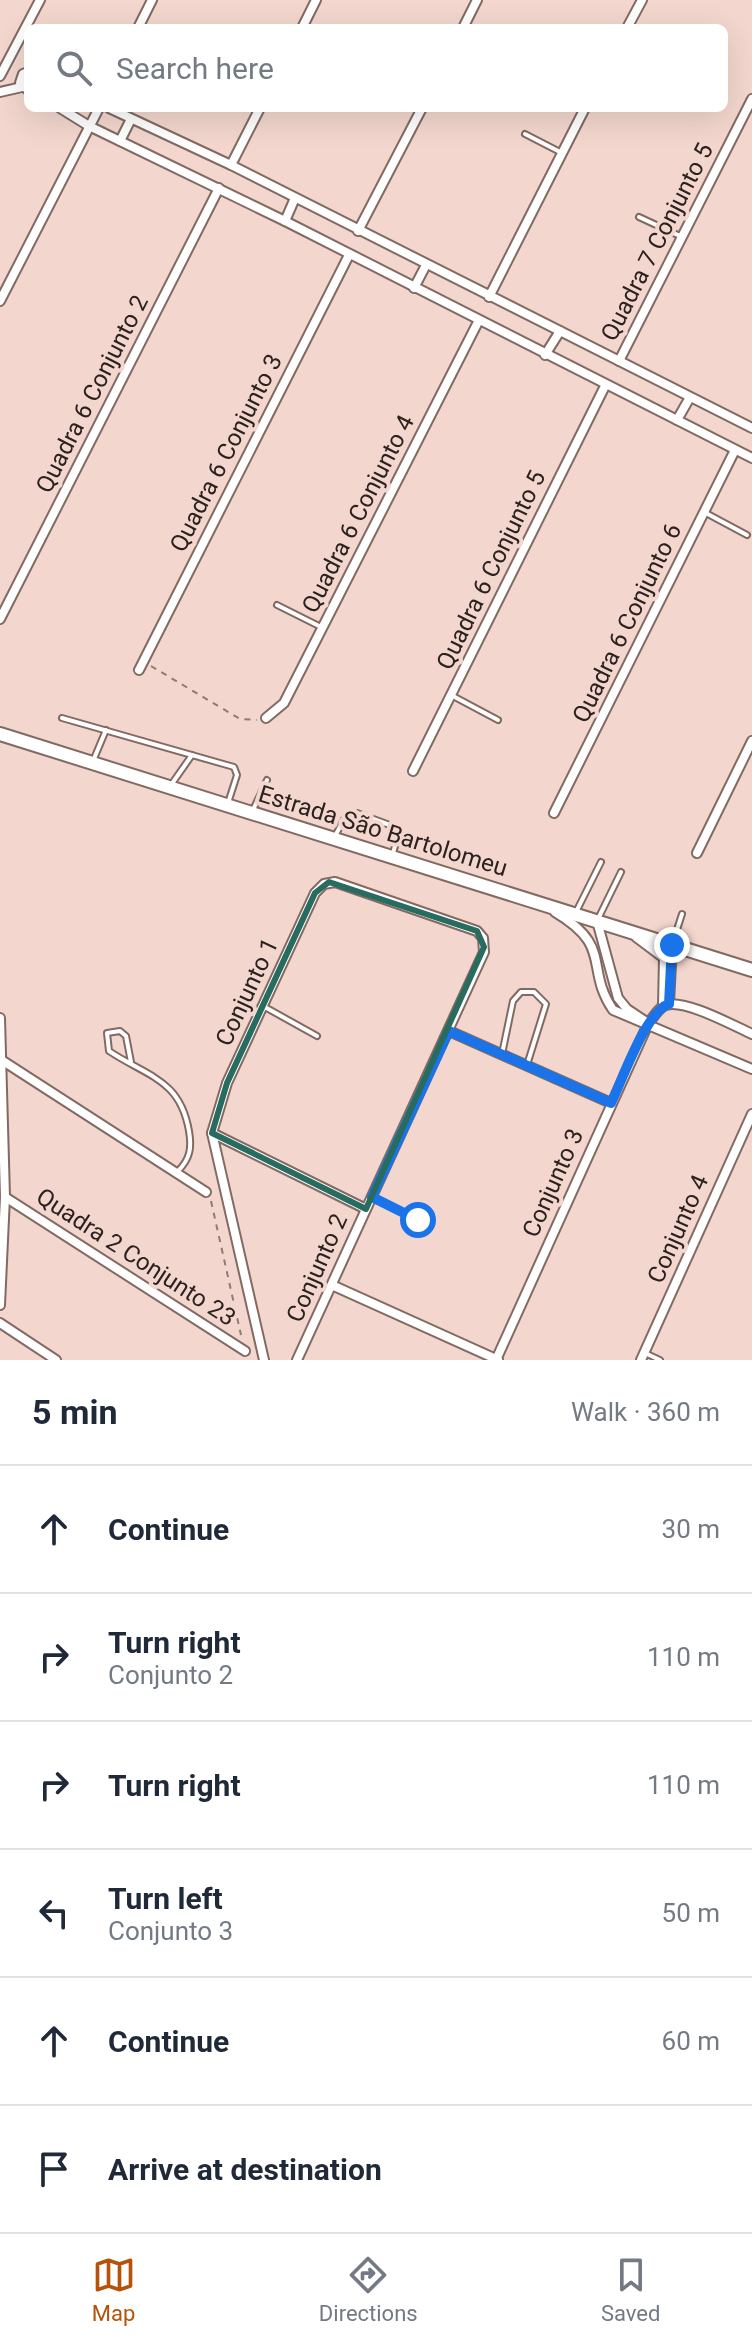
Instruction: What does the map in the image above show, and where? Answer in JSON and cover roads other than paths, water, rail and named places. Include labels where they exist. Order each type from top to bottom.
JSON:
[{"type":"street","points":[[27,24],[40,0]]},
{"type":"street","points":[[140,24],[152,0]]},
{"type":"street","points":[[304,24],[316,0]]},
{"type":"street","points":[[465,24],[477,0]]},
{"type":"street","points":[[629,24],[642,0]]},
{"type":"street","points":[[0,76],[24,30]]},
{"type":"street","points":[[7,62],[24,70]]},
{"type":"street","points":[[0,92],[24,88]]},
{"type":"street","name":"Quadra 7 Conjunto 5","points":[[619,361],[752,99]]},
{"type":"street","points":[[66,112],[752,458]]},
{"type":"street","points":[[0,301],[97,112]]},
{"type":"street","points":[[117,112],[231,165],[689,399],[751,424]]},
{"type":"street","points":[[231,165],[258,112]]},
{"type":"street","points":[[358,231],[420,112]]},
{"type":"street","points":[[489,297],[583,112]]},
{"type":"street","points":[[120,141],[131,119]]},
{"type":"street","name":"Quadra 6 Conjunto 2","points":[[0,619],[219,188]]},
{"type":"street","points":[[285,221],[295,198]]},
{"type":"street","name":"Quadra 6 Conjunto 3","points":[[141,666],[349,255]]},
{"type":"street","points":[[414,288],[426,265]]},
{"type":"street","name":"Quadra 6 Conjunto 4","points":[[266,718],[284,703],[478,322]]},
{"type":"street","points":[[545,355],[560,331]]},
{"type":"street","name":"Quadra 6 Conjunto 5","points":[[413,771],[605,386]]},
{"type":"street","points":[[677,420],[689,399]]},
{"type":"street","name":"Quadra 6 Conjunto 6","points":[[554,813],[735,450]]},
{"type":"street","name":"Estrada São Bartolomeu","points":[[0,734],[752,970]]},
{"type":"street","points":[[697,853],[752,741]]},
{"type":"street","name":"Conjunto 1","points":[[212,1133],[217,1109],[263,1006],[315,893],[324,884],[335,882],[477,931]]},
{"type":"street","points":[[538,902],[579,927],[589,938],[613,1010],[752,1069]]},
{"type":"street","points":[[597,921],[618,998],[627,1009],[648,1024]]},
{"type":"street","points":[[625,930],[664,958],[666,1005]]},
{"type":"street","name":"Conjunto 2","points":[[297,1360],[334,1286],[484,952],[483,938],[477,931]]},
{"type":"street","points":[[666,1005],[672,945]]},
{"type":"street","points":[[666,1005],[700,1010],[752,1034]]},
{"type":"street","name":"Conjunto 3","points":[[497,1360],[648,1024],[666,1005]]},
{"type":"street","points":[[0,1018],[5,1197],[0,1305]]},
{"type":"street","points":[[449,1031],[611,1103]]},
{"type":"street","points":[[1,1060],[178,1171],[206,1192]]},
{"type":"street","name":"Conjunto 4","points":[[643,1357],[752,1114]]},
{"type":"street","points":[[212,1133],[366,1209]]},
{"type":"street","points":[[212,1133],[264,1360]]},
{"type":"street","name":"Quadra 2 Conjunto 23","points":[[5,1197],[245,1351]]},
{"type":"street","points":[[334,1286],[497,1360]]},
{"type":"street","points":[[0,1323],[56,1360]]},
{"type":"lane","points":[[525,134],[562,153]]},
{"type":"lane","points":[[639,217],[682,237]]},
{"type":"lane","points":[[704,512],[747,535]]},
{"type":"lane","points":[[277,605],[323,628]]},
{"type":"lane","points":[[451,695],[498,720]]},
{"type":"lane","points":[[62,718],[237,770],[228,805]]},
{"type":"lane","points":[[92,763],[106,730]]},
{"type":"lane","points":[[169,787],[192,755]]},
{"type":"lane","points":[[252,813],[267,780]]},
{"type":"lane","points":[[334,839],[341,820],[347,814],[357,813],[395,827],[398,836],[392,857]]},
{"type":"lane","points":[[575,914],[601,862]]},
{"type":"lane","points":[[597,921],[621,872]]},
{"type":"lane","points":[[672,945],[682,914]]},
{"type":"lane","points":[[502,1054],[513,1001],[521,992],[534,992],[546,1004],[527,1065]]},
{"type":"lane","points":[[263,1006],[317,1036]]},
{"type":"lane","points":[[131,1062],[126,1036],[120,1031],[107,1033],[109,1051],[164,1083],[186,1111],[191,1143],[188,1160],[178,1171]]},
{"type":"lane","points":[[372,1197],[418,1220]]},
{"type":"lane","points":[[643,1357],[660,1360]]}]
